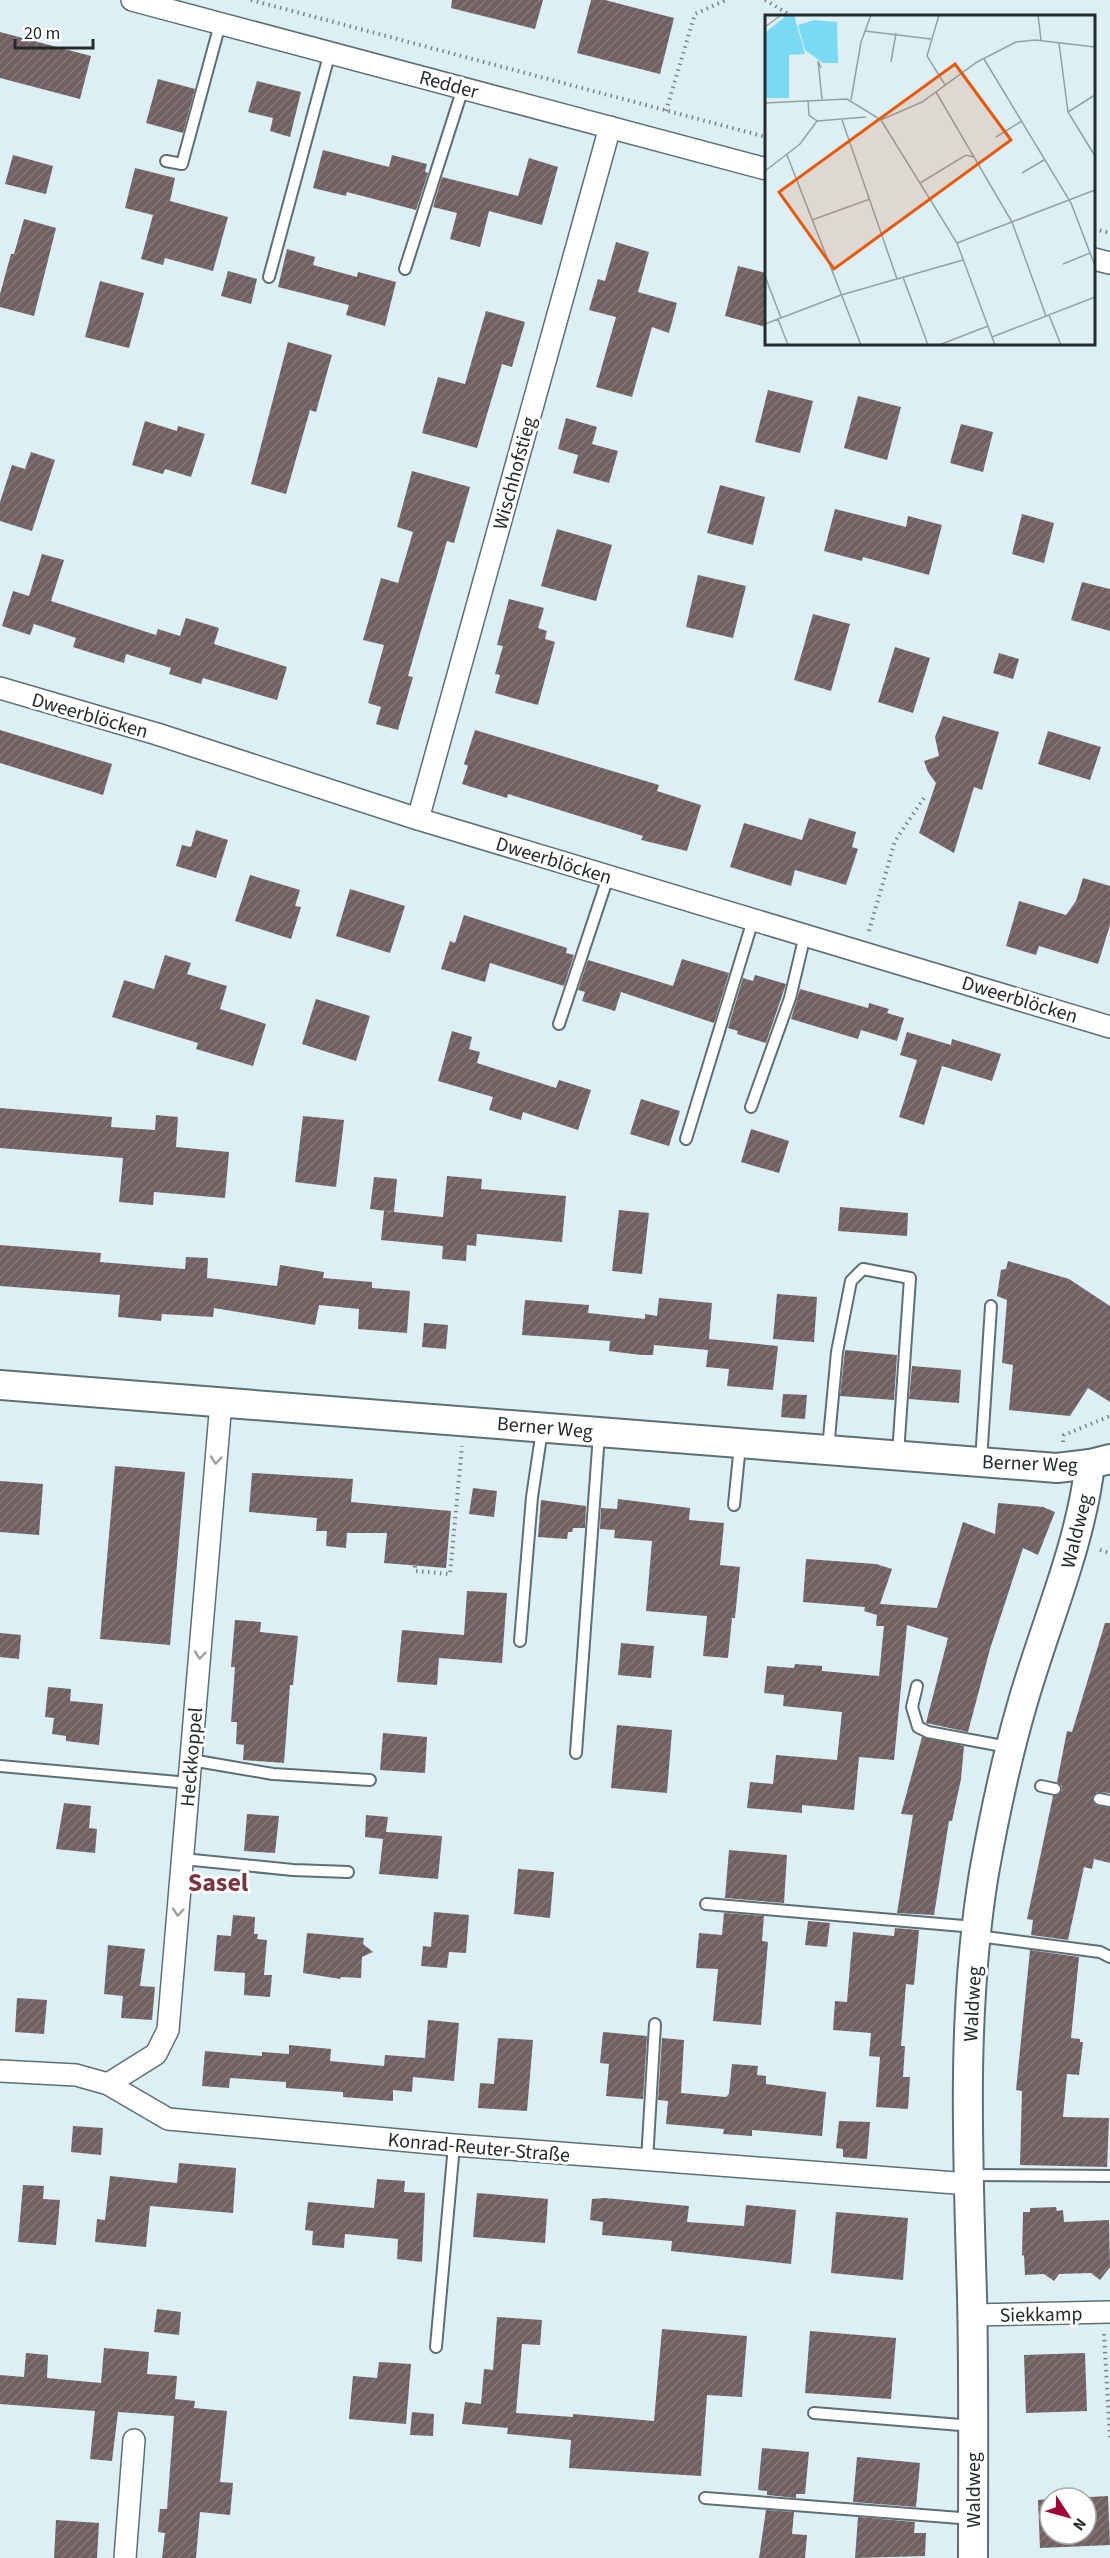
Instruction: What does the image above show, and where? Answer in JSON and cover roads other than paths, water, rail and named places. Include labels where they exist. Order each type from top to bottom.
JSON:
[{"type":"street","name":"Redder","points":[[132,0],[765,169]]},
{"type":"street","name":"Wischhofstieg","points":[[418,819],[610,127]]},
{"type":"street","points":[[1095,259],[1110,263]]},
{"type":"street","name":"Dweerblöcken","points":[[0,688],[158,734],[418,819],[1110,1027]]},
{"type":"street","name":"Berner Weg","points":[[0,1385],[1057,1467],[1100,1462]]},
{"type":"street","name":"Heckkoppel","points":[[108,2084],[156,2054],[168,2030],[221,1402]]},
{"type":"street","name":"Waldweg","points":[[974,2558],[969,2035],[977,1932],[984,1876],[1025,1695],[1100,1462]]},
{"type":"street","name":"Konrad-Reuter-Straße","points":[[0,2071],[76,2075],[108,2084],[168,2119],[647,2161],[969,2179]]},
{"type":"street","name":"Siekkamp","points":[[973,2315],[1106,2312]]},
{"type":"street","points":[[125,2558],[134,2440]]},
{"type":"lane","points":[[166,161],[182,164],[220,24]]},
{"type":"lane","points":[[269,277],[330,52]]},
{"type":"lane","points":[[405,269],[463,88]]},
{"type":"lane","points":[[560,1024],[608,877]]},
{"type":"lane","points":[[686,1139],[753,920]]},
{"type":"lane","points":[[751,1107],[790,998],[805,935]]},
{"type":"lane","points":[[828,1449],[838,1341],[851,1281],[863,1269],[910,1278],[898,1455]]},
{"type":"lane","points":[[981,1461],[991,1306]]},
{"type":"lane","points":[[520,1641],[532,1497],[542,1426]]},
{"type":"lane","points":[[576,1753],[599,1431]]},
{"type":"lane","points":[[734,1505],[740,1442]]},
{"type":"lane","points":[[917,1686],[912,1707],[918,1727],[928,1732],[1012,1748]]},
{"type":"lane","points":[[191,1760],[273,1774],[370,1780]]},
{"type":"lane","points":[[0,1766],[189,1783]]},
{"type":"lane","points":[[1041,1786],[1055,1789]]},
{"type":"lane","points":[[1099,1798],[1110,1801]]},
{"type":"lane","points":[[183,1859],[292,1870],[348,1872]]},
{"type":"lane","points":[[706,1904],[977,1932],[1100,1952],[1110,1957]]},
{"type":"lane","points":[[647,2161],[655,2024]]},
{"type":"lane","points":[[436,2347],[454,2145]]},
{"type":"lane","points":[[969,2179],[1110,2176]]},
{"type":"lane","points":[[814,2414],[973,2426]]},
{"type":"lane","points":[[705,2498],[973,2519]]},
{"type":"district","name":"Sasel","points":[[218,1882]]}]
